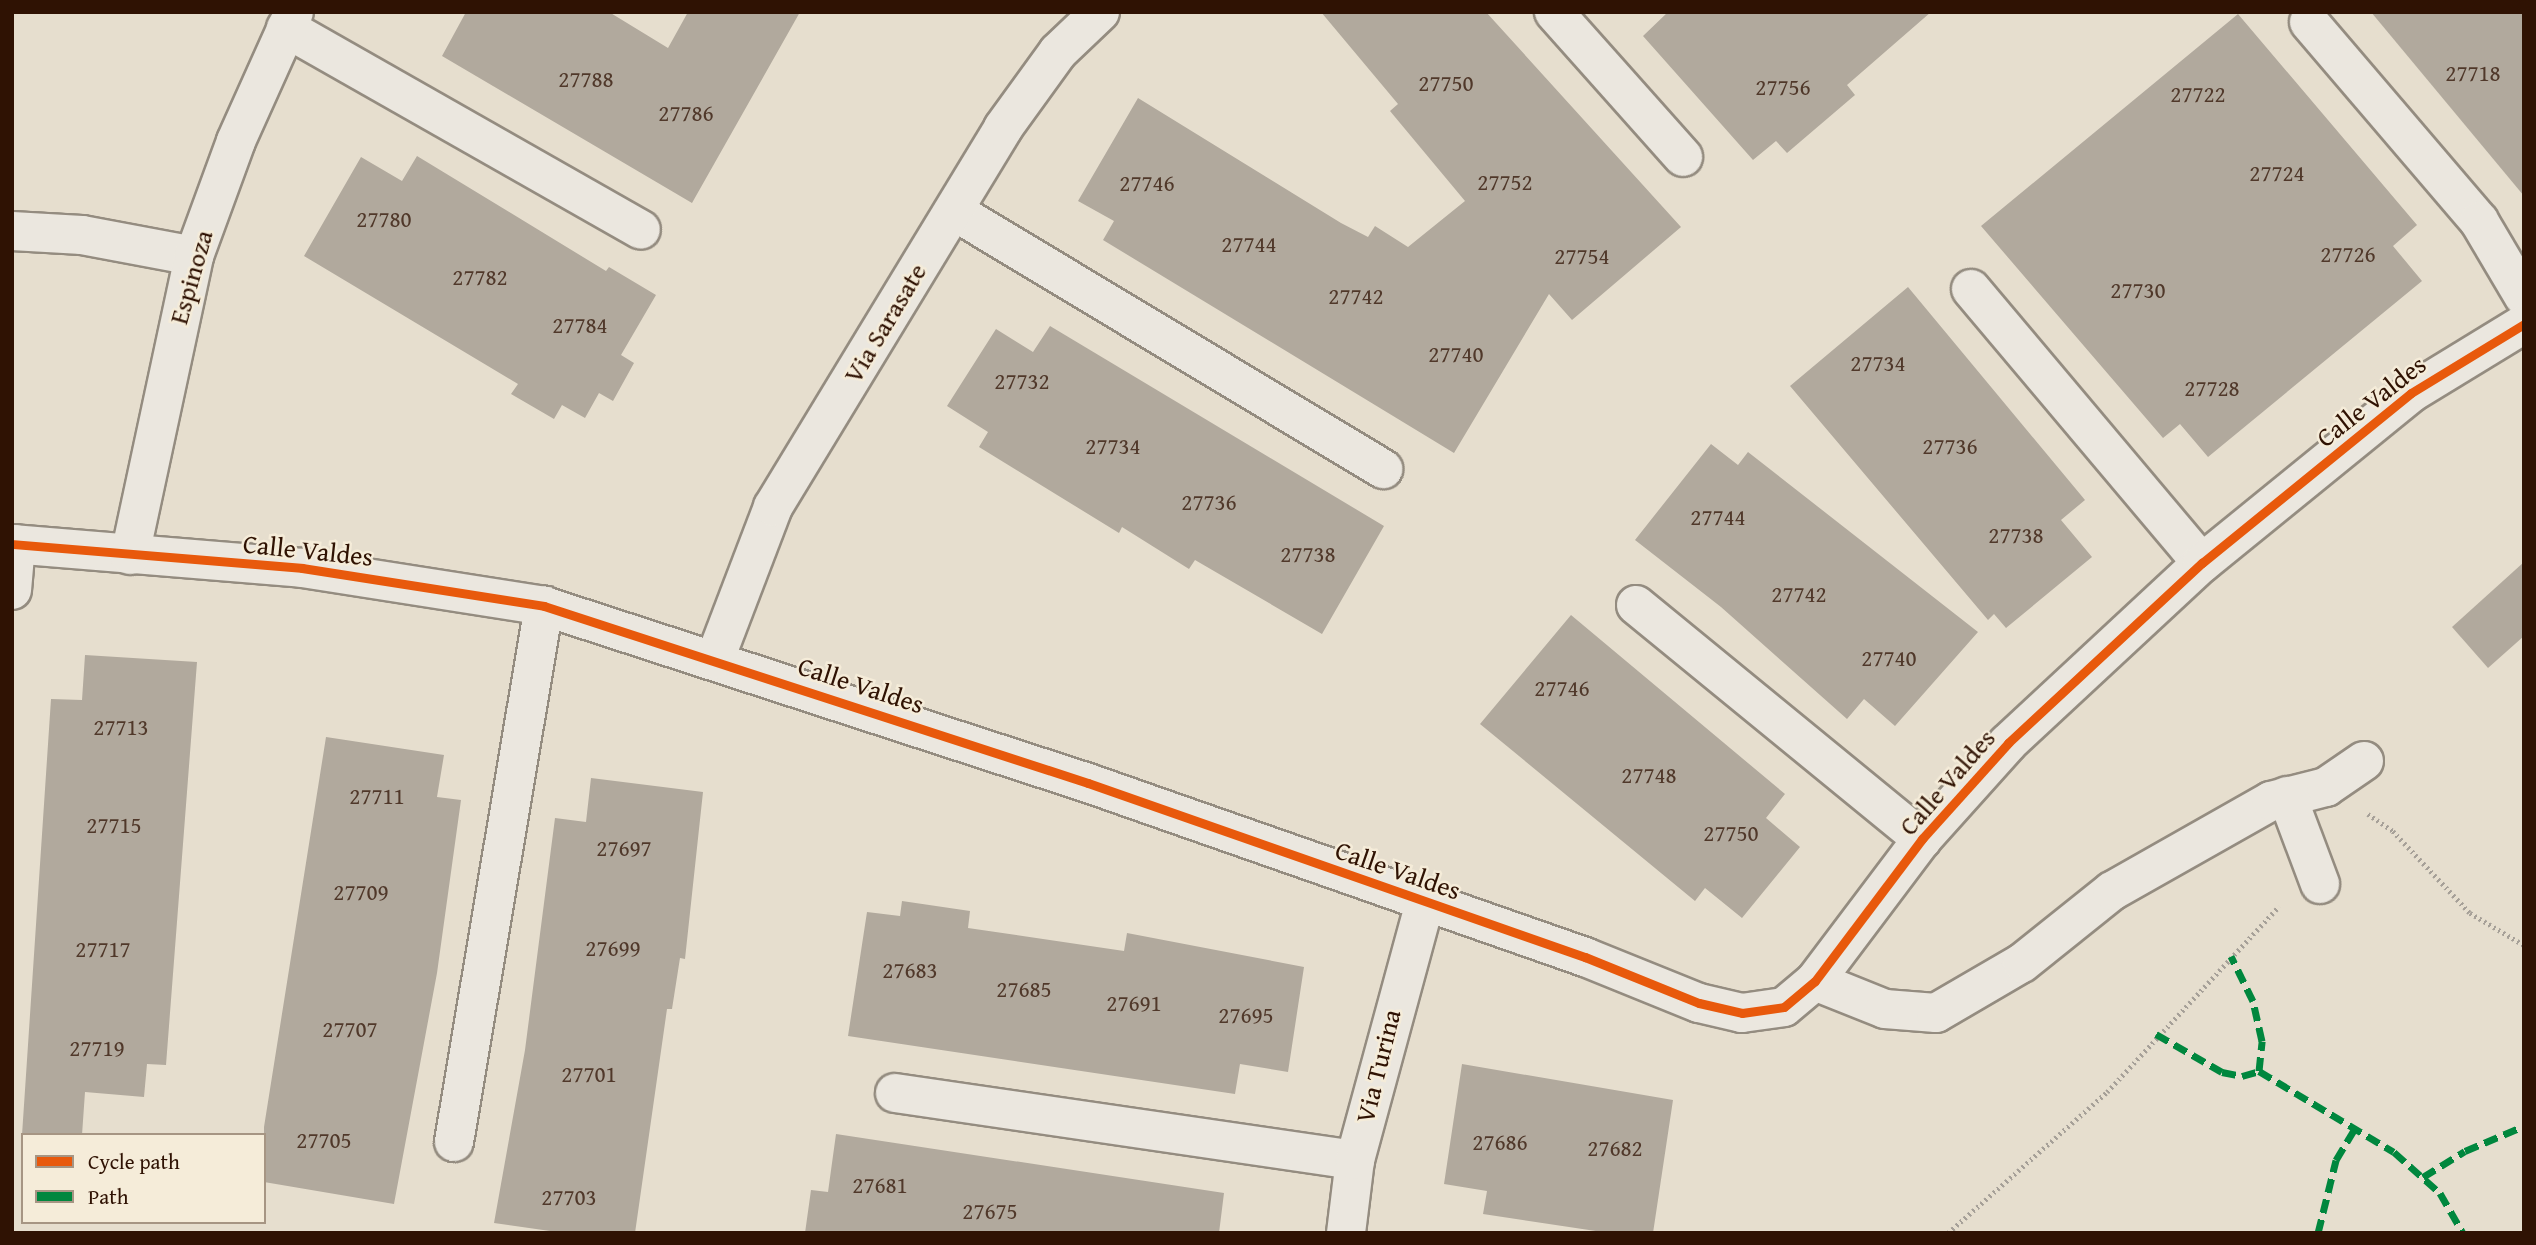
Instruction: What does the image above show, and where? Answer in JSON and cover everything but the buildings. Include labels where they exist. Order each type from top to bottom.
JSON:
[{"type":"street","name":"Via Sarasate","points":[[715,659],[773,507],[1003,128],[1058,52],[1100,12]]},
{"type":"street","points":[[1554,12],[1683,157]]},
{"type":"street","points":[[290,20],[641,230]]},
{"type":"street","name":"Espinoza","points":[[130,555],[194,256],[236,141],[290,20]]},
{"type":"street","points":[[2308,22],[2479,221],[2524,297]]},
{"type":"street","points":[[954,211],[1383,469]]},
{"type":"street","points":[[12,231],[82,234],[194,256]]},
{"type":"street","points":[[1972,289],[2202,563]]},
{"type":"street","name":"Calle Valdes","points":[[14,544],[302,568],[544,606],[715,659],[1742,1013],[1784,1007],[1815,981],[1922,839],[2008,743],[2202,563],[2411,393],[2524,324]]},
{"type":"street","points":[[12,590],[14,544]]},
{"type":"street","points":[[1636,605],[1922,839]]},
{"type":"street","points":[[454,1142],[544,606]]},
{"type":"street","points":[[1815,981],[1885,1009],[1936,1013],[2022,963],[2112,891],[2222,826],[2287,796],[2326,787],[2364,761]]},
{"type":"street","points":[[2287,796],[2317,874]]},
{"type":"street","name":"Via Turina","points":[[1346,1233],[1355,1160],[1425,902]]},
{"type":"street","points":[[895,1093],[1355,1160]]},
{"type":"path","points":[[2326,787],[2393,831],[2470,913],[2524,944]]},
{"type":"path","points":[[1948,1233],[2107,1091],[2317,874]]},
{"type":"marked path","points":[[2156,1034],[2222,1072],[2242,1076],[2259,1071],[2262,1041],[2253,1001],[2231,956]]},
{"type":"marked path","points":[[2259,1071],[2394,1152],[2440,1193],[2463,1233]]},
{"type":"marked path","points":[[2423,1177],[2465,1151],[2524,1126]]},
{"type":"marked path","points":[[2318,1233],[2336,1160],[2354,1130]]},
{"type":"cycle path","points":[[12,544],[302,568],[544,606],[1088,783],[1585,957],[1699,1003],[1742,1013],[1784,1007],[1815,981],[1922,839],[2008,743],[2202,563],[2411,393],[2524,324]]}]
